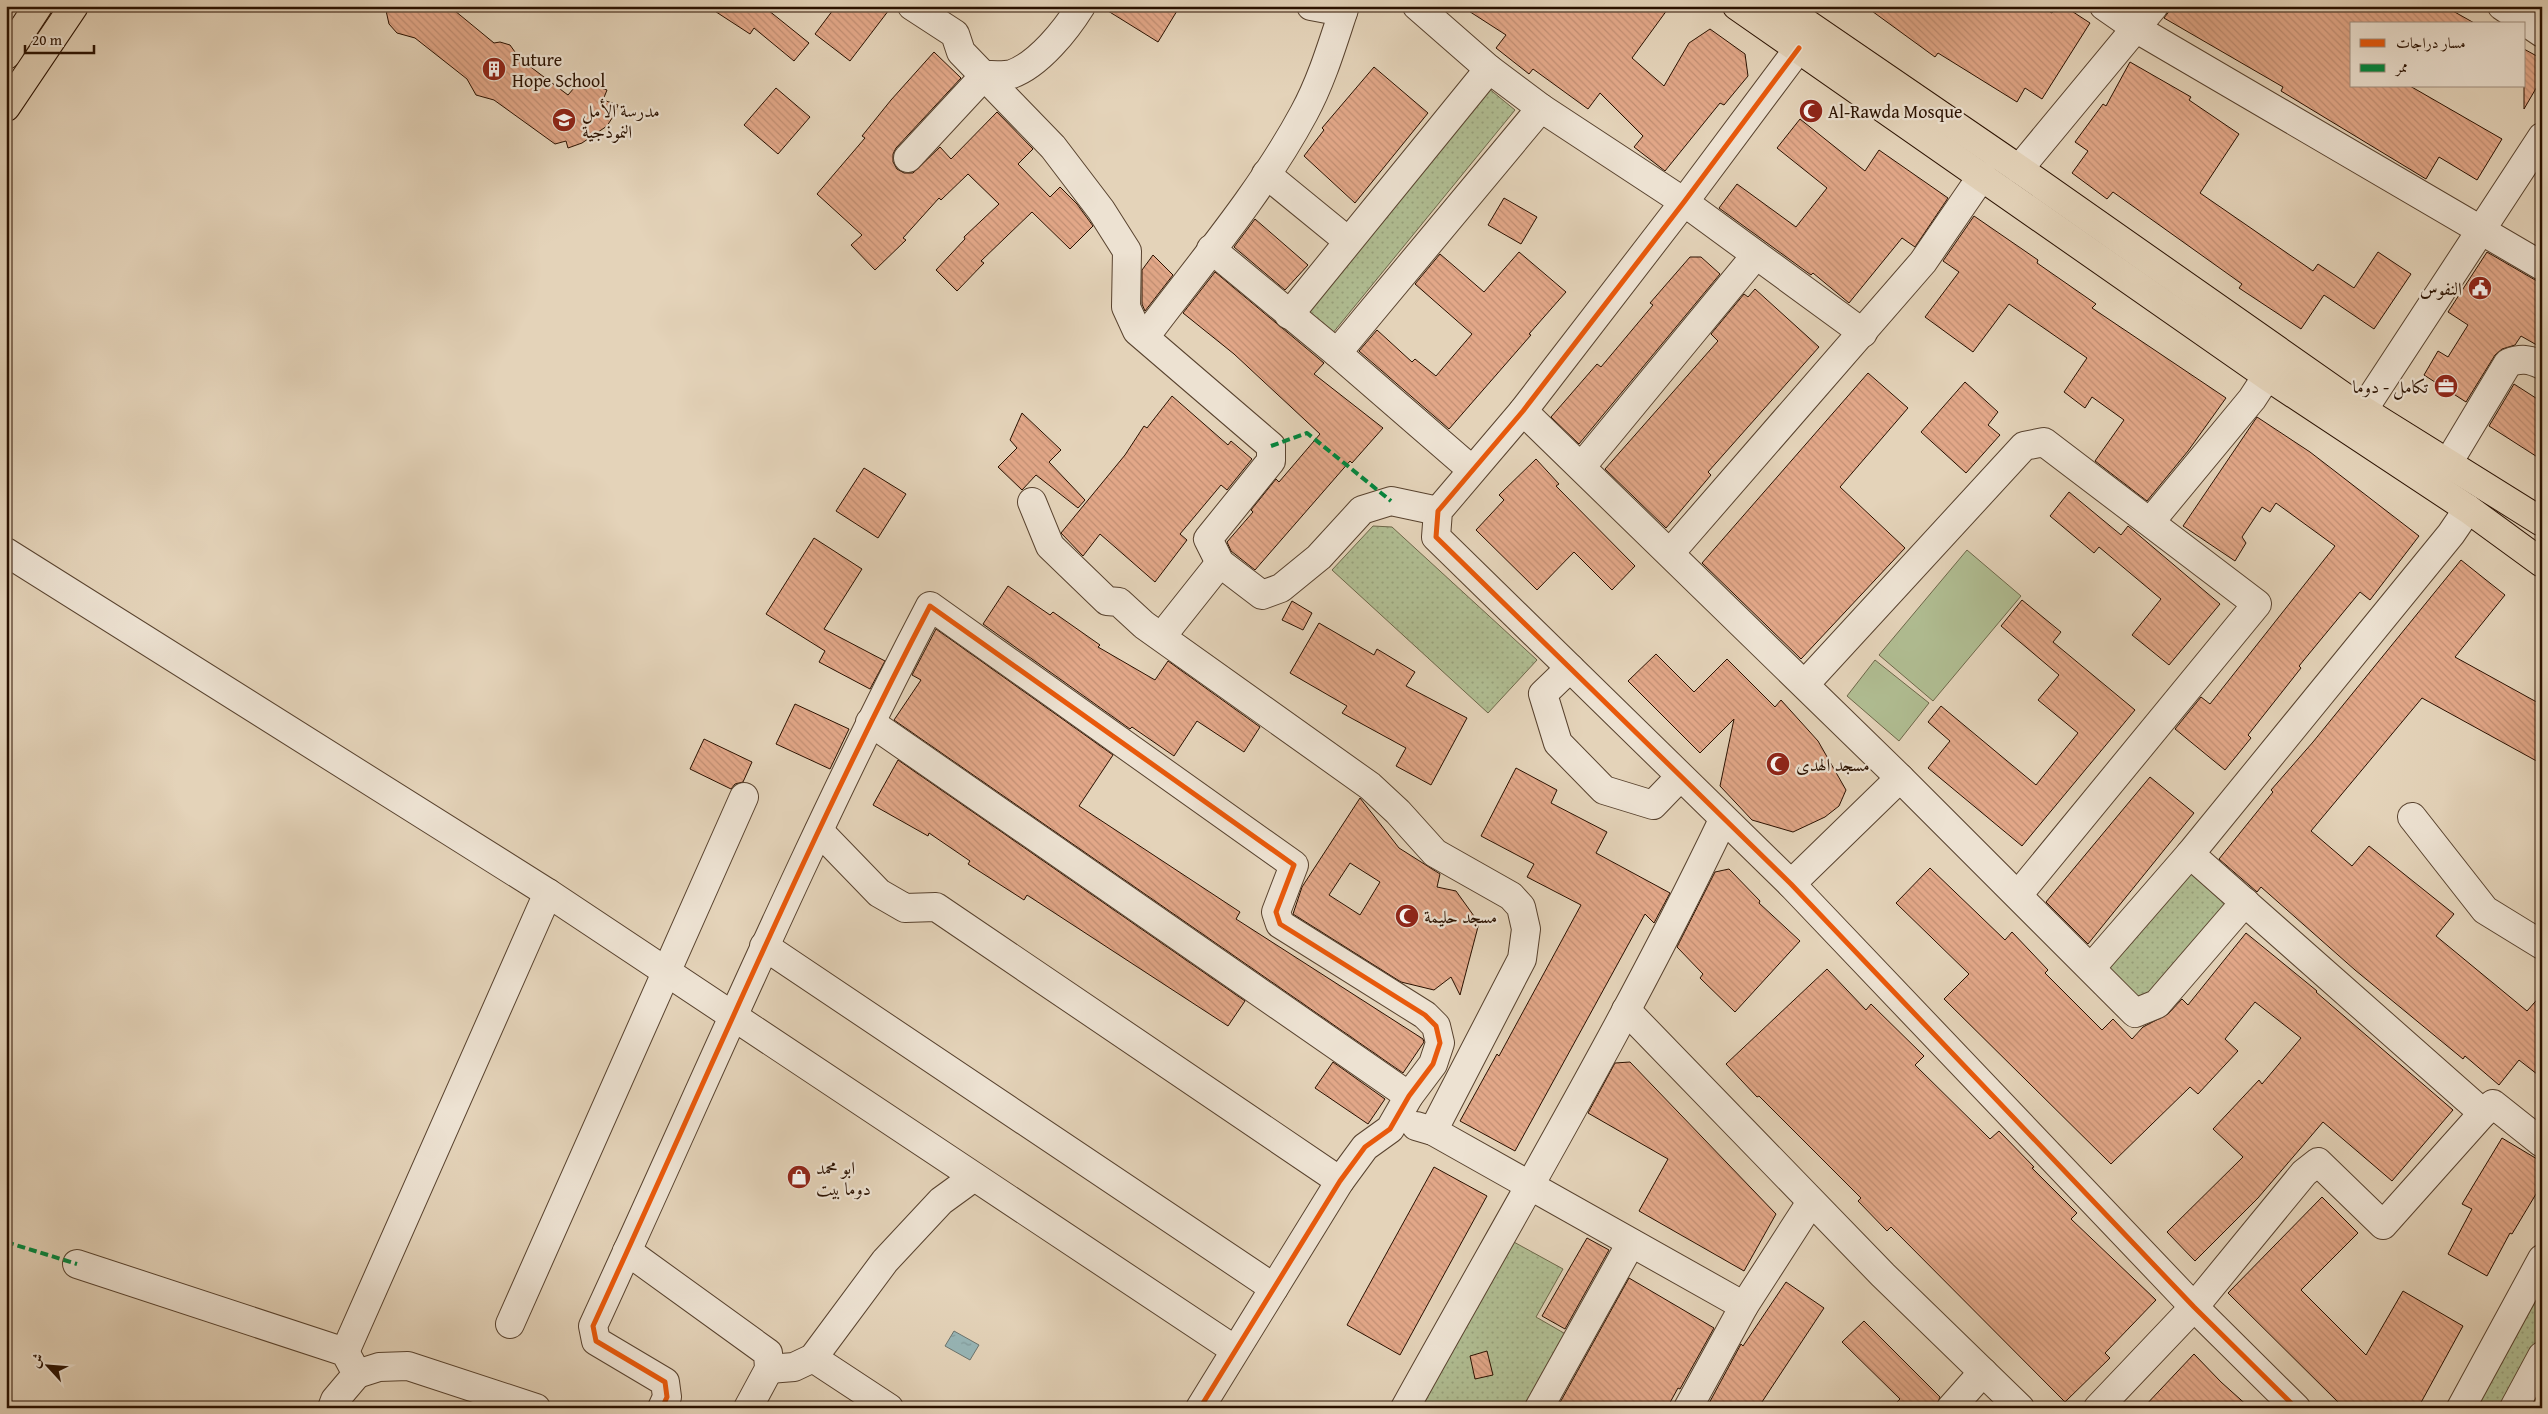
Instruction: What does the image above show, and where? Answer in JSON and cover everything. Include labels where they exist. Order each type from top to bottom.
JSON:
[{"type":"main road","points":[[6,55],[38,6]]},
{"type":"main road","points":[[6,107],[74,6]]},
{"type":"main road","points":[[1737,6],[1978,163],[2019,169],[2357,421],[2468,509],[2542,563]]},
{"type":"main road","points":[[1781,6],[1978,163],[2267,376],[2357,421],[2448,463],[2542,522]]},
{"type":"street","points":[[912,6],[955,34],[961,52],[1053,147],[1101,210],[1127,251],[1126,307],[1136,331],[1271,446],[1271,461],[1208,539],[1220,564],[1262,595],[1281,588],[1319,557],[1362,510],[1390,501],[1438,511]]},
{"type":"street","points":[[908,158],[985,75],[1010,74],[1025,67],[1068,28],[1081,6]]},
{"type":"street","points":[[1144,337],[1211,250],[1266,174],[1305,112],[1329,55],[1344,9],[1311,6]]},
{"type":"street","points":[[1417,6],[1489,69],[1541,108],[1684,202],[1863,333]]},
{"type":"street","points":[[2104,6],[2137,29],[2542,266]]},
{"type":"street","points":[[2019,169],[2137,29],[2154,6]]},
{"type":"street","points":[[2502,6],[2526,22]]},
{"type":"street","points":[[2526,22],[2542,33]]},
{"type":"street","points":[[1799,48],[1684,202],[1523,411],[1438,511],[1436,537],[1680,778],[1792,884],[2194,1307],[2296,1408]]},
{"type":"street","points":[[1289,315],[1489,69]]},
{"type":"street","points":[[1337,353],[1541,108]]},
{"type":"street","points":[[2357,421],[2542,137]]},
{"type":"street","points":[[1670,553],[1923,262],[1978,163]]},
{"type":"street","points":[[1266,174],[1348,241]]},
{"type":"street","points":[[1211,250],[1337,353],[1472,470]]},
{"type":"street","points":[[1582,466],[1756,255]]},
{"type":"street","points":[[2448,463],[2508,363],[2518,359],[2532,360],[2542,365]]},
{"type":"street","points":[[2151,521],[2252,399],[2267,376]]},
{"type":"street","points":[[1523,411],[1582,466],[1805,684],[2135,1013],[2157,1004],[2245,902]]},
{"type":"street","points":[[1805,684],[2024,446],[2044,442],[2151,521],[2257,604],[2018,895]]},
{"type":"street","points":[[1032,502],[1050,546],[1107,601],[1120,602],[1144,625],[1370,786],[1398,812],[1435,853],[1511,896],[1521,907],[1526,929],[1522,959],[1433,1131]]},
{"type":"street","points":[[2091,968],[2190,854],[2451,534],[2468,509]]},
{"type":"street","points":[[6,552],[548,893],[1235,1350]]},
{"type":"street","points":[[1162,636],[1220,564]]},
{"type":"street","points":[[662,1408],[667,1397],[665,1382],[596,1341],[593,1326],[734,1017],[764,946],[870,722],[930,606],[1294,865],[1276,912],[1280,924],[1425,1015],[1436,1026],[1440,1043],[1433,1064],[1409,1096],[1390,1129],[1365,1147],[1340,1181],[1200,1408]]},
{"type":"street","points":[[1570,668],[1543,694],[1558,743],[1604,790],[1653,805],[1680,778]]},
{"type":"street","points":[[870,722],[1409,1096]]},
{"type":"street","points":[[1792,884],[1900,778]]},
{"type":"street","points":[[510,1324],[665,971],[744,797]]},
{"type":"street","points":[[2412,816],[2485,910],[2542,945]]},
{"type":"street","points":[[1405,1408],[1626,1010],[1689,892],[1724,820]]},
{"type":"street","points":[[818,831],[879,893],[905,908],[936,907],[1340,1181]]},
{"type":"street","points":[[2190,854],[2483,1113]]},
{"type":"street","points":[[332,1408],[548,893]]},
{"type":"street","points":[[764,946],[1274,1288]]},
{"type":"street","points":[[1626,1010],[1811,1202],[2020,1408]]},
{"type":"street","points":[[2098,1408],[2194,1307],[2304,1173],[2318,1162],[2383,1226],[2493,1104],[2542,1143]]},
{"type":"street","points":[[1390,1129],[1412,1125],[1433,1131],[1744,1306]]},
{"type":"street","points":[[769,1369],[794,1367],[813,1358],[885,1261],[941,1201],[974,1176]]},
{"type":"street","points":[[1688,1408],[1744,1306],[1811,1202]]},
{"type":"street","points":[[1539,1408],[1631,1243]]},
{"type":"street","points":[[627,1251],[768,1353],[769,1369],[748,1408]]},
{"type":"street","points":[[2461,1408],[2542,1259]]},
{"type":"street","points":[[77,1264],[351,1363],[379,1367],[408,1366],[536,1408]]},
{"type":"street","points":[[2514,1408],[2542,1356]]},
{"type":"street","points":[[813,1358],[889,1408]]},
{"type":"street","points":[[1951,1408],[1983,1372]]},
{"type":"green space","points":[[1482,83],[1515,110],[1332,334],[1299,308]]},
{"type":"green space","points":[[1373,526],[1392,527],[1537,660],[1488,713],[1332,570]]},
{"type":"green space","points":[[1967,550],[2021,596],[1933,701],[1879,655]]},
{"type":"green space","points":[[1875,660],[1929,703],[1899,741],[1847,696]]},
{"type":"green space","points":[[2189,871],[2229,907],[2145,1002],[2104,972]]},
{"type":"green space","points":[[1512,1241],[1563,1269],[1536,1317],[1569,1336],[1530,1408],[1419,1408]]},
{"type":"green space","points":[[2542,1286],[2542,1337],[2504,1408],[2477,1408]]},
{"type":"water","points":[[954,1331],[979,1345],[970,1360],[945,1346]]},
{"type":"building","name":"Future Hope School","points":[[385,6],[449,6],[494,43],[500,42],[510,45],[520,59],[568,95],[580,81],[607,90],[603,100],[618,105],[614,115],[607,126],[582,143],[568,148],[566,141],[555,144],[494,100],[476,95],[467,79],[415,38],[397,33],[389,24]]},
{"type":"building","points":[[707,6],[763,6],[809,43],[794,61],[754,28],[750,34]]},
{"type":"building","points":[[836,6],[892,6],[850,61],[815,34]]},
{"type":"building","points":[[1100,6],[1180,6],[1158,42]]},
{"type":"building","points":[[1461,6],[1670,6],[1632,58],[1664,86],[1689,43],[1710,29],[1745,54],[1748,76],[1724,105],[1720,103],[1665,171],[1634,147],[1643,136],[1600,93],[1588,109],[1533,69],[1529,74],[1496,48],[1506,35]]},
{"type":"building","points":[[1865,6],[2040,6],[2052,13],[2056,6],[2064,6],[2090,23],[2042,99],[2025,88],[2017,102],[1938,53],[1935,57]]},
{"type":"building","points":[[2173,6],[2444,6],[2472,22],[2350,22],[2350,88],[2413,88],[2502,139],[2477,180],[2439,157],[2426,179],[2281,91],[2283,87],[2164,18]]},
{"type":"building","points":[[2526,50],[2542,59],[2542,78],[2524,109]]},
{"type":"building","points":[[934,52],[961,78],[896,148],[893,154],[893,162],[897,169],[904,173],[913,173],[940,147],[951,159],[997,112],[1033,149],[1018,164],[1050,197],[1060,187],[1077,204],[1093,226],[1070,249],[1032,212],[981,261],[984,263],[957,291],[936,270],[965,239],[964,237],[999,204],[968,174],[941,200],[939,198],[903,238],[906,240],[875,270],[851,245],[862,235],[817,194],[865,138],[862,136],[891,100]]},
{"type":"building","points":[[2130,62],[2191,97],[2189,100],[2239,134],[2200,193],[2313,271],[2318,264],[2354,288],[2378,252],[2411,274],[2374,329],[2324,295],[2301,329],[2239,288],[2242,284],[2113,192],[2107,199],[2072,173],[2088,151],[2075,142],[2103,104],[2106,106]]},
{"type":"building","points":[[1374,67],[1428,113],[1355,203],[1304,156],[1324,130],[1322,128]]},
{"type":"building","points":[[776,88],[810,117],[778,154],[744,125]]},
{"type":"building","points":[[1800,119],[1865,171],[1879,150],[1948,198],[1915,247],[1902,238],[1849,303],[1813,273],[1811,275],[1719,208],[1737,184],[1796,227],[1827,188],[1777,148]]},
{"type":"building","points":[[1504,198],[1537,217],[1521,244],[1488,225]]},
{"type":"building","points":[[1974,216],[2038,260],[2037,263],[2096,304],[2092,308],[2226,398],[2188,451],[2147,501],[2095,461],[2124,420],[2092,397],[2085,408],[2064,392],[2087,358],[2009,304],[1973,352],[1925,317],[1959,272],[1943,261]]},
{"type":"building","points":[[1255,219],[1308,265],[1285,290],[1234,247]]},
{"type":"building","points":[[1519,252],[1566,292],[1449,429],[1359,351],[1377,330],[1412,362],[1415,359],[1436,376],[1472,334],[1415,284],[1440,254],[1484,292]]},
{"type":"building","points":[[2487,252],[2542,284],[2542,348],[2521,336],[2515,345],[2502,349],[2495,355],[2466,402],[2424,375],[2438,351],[2448,357],[2468,325],[2448,312]]},
{"type":"building","points":[[1153,255],[1173,275],[1145,311],[1142,304],[1142,270]]},
{"type":"building","points":[[1690,257],[1701,257],[1720,274],[1579,444],[1551,417],[1597,364],[1601,367],[1653,305],[1650,303]]},
{"type":"building","points":[[1215,272],[1324,363],[1314,374],[1383,428],[1352,463],[1350,461],[1255,570],[1231,551],[1227,542],[1253,512],[1251,510],[1276,479],[1279,482],[1320,434],[1234,354],[1183,313]]},
{"type":"building","points":[[1755,289],[1819,347],[1708,472],[1711,475],[1666,528],[1605,469],[1718,341],[1711,334],[1744,294],[1748,297]]},
{"type":"building","points":[[1868,373],[1908,408],[1840,487],[1905,548],[1801,659],[1702,563]]},
{"type":"building","points":[[1965,382],[1998,412],[1988,425],[2000,435],[1966,473],[1921,432]]},
{"type":"building","points":[[2514,384],[2542,402],[2542,460],[2489,426]]},
{"type":"building","points":[[1172,396],[1228,445],[1231,441],[1252,459],[1227,490],[1221,485],[1180,534],[1187,540],[1155,582],[1100,534],[1083,556],[1061,533],[1125,455],[1144,426],[1147,428]]},
{"type":"building","points":[[1022,413],[1061,450],[1049,462],[1085,500],[1078,508],[1036,475],[1022,490],[998,467],[1017,448],[1010,440]]},
{"type":"building","points":[[2257,417],[2310,452],[2419,536],[2370,600],[2360,592],[2299,666],[2301,668],[2248,735],[2251,738],[2225,770],[2175,729],[2201,697],[2210,704],[2335,546],[2276,503],[2270,512],[2262,507],[2242,537],[2246,543],[2235,561],[2183,526]]},
{"type":"building","points":[[1536,459],[1559,484],[1556,486],[1635,566],[1612,590],[1574,552],[1537,590],[1476,530],[1504,500],[1499,495]]},
{"type":"building","points":[[864,468],[906,494],[878,538],[836,511]]},
{"type":"building","points":[[2069,492],[2121,535],[2128,526],[2220,604],[2169,665],[2132,635],[2161,599],[2099,547],[2094,553],[2050,516]]},
{"type":"building","points":[[814,538],[862,569],[824,629],[885,661],[870,689],[819,662],[825,651],[766,614]]},
{"type":"building","points":[[2461,560],[2505,595],[2455,657],[2542,705],[2542,764],[2422,698],[2311,831],[2352,866],[2369,846],[2454,914],[2436,936],[2527,1011],[2542,994],[2542,1078],[2519,1060],[2499,1085],[2465,1056],[2463,1059],[2355,970],[2261,887],[2257,892],[2219,859],[2273,792],[2271,790],[2313,742]]},
{"type":"building","points":[[1008,586],[1050,615],[1053,612],[1100,645],[1098,647],[1155,680],[1168,661],[1260,727],[1244,752],[1197,721],[1174,756],[1132,727],[1130,729],[983,624]]},
{"type":"building","points":[[2022,600],[2061,632],[2053,642],[2135,710],[2022,846],[1928,768],[1950,741],[1928,722],[1941,706],[2036,785],[2078,733],[2038,700],[2059,675],[2001,626]]},
{"type":"building","points":[[1292,601],[1312,613],[1303,630],[1282,620]]},
{"type":"building","points":[[1319,623],[1374,655],[1377,649],[1415,672],[1406,686],[1467,718],[1431,785],[1396,766],[1406,748],[1342,713],[1347,706],[1290,673]]},
{"type":"building","points":[[936,629],[1113,755],[1079,806],[1240,912],[1236,919],[1423,1039],[1424,1042],[1403,1073],[894,720],[921,680],[912,675]]},
{"type":"building","points":[[1656,654],[1694,692],[1727,659],[1775,707],[1781,700],[1818,741],[1846,790],[1839,806],[1825,817],[1793,832],[1752,820],[1720,786],[1734,719],[1700,753],[1628,681]]},
{"type":"building","points":[[795,704],[849,729],[830,769],[776,744]]},
{"type":"building","points":[[704,739],[752,762],[743,782],[735,784],[731,789],[690,769]]},
{"type":"building","points":[[898,760],[1245,1001],[1228,1026],[1027,895],[1024,900],[968,864],[970,861],[929,833],[928,836],[873,805]]},
{"type":"building","points":[[1516,768],[1557,790],[1551,803],[1607,832],[1596,853],[1670,893],[1654,923],[1645,914],[1515,1151],[1460,1121],[1497,1054],[1499,1056],[1581,905],[1527,877],[1534,864],[1481,836]]},
{"type":"building","points":[[2150,777],[2194,813],[2088,944],[2046,902]]},
{"type":"building","points":[[1360,798],[1399,848],[1440,874],[1437,887],[1456,891],[1479,923],[1460,995],[1451,977],[1434,990],[1401,982],[1293,914],[1302,887]],"holes":[[[1350,863],[1380,882],[1360,915],[1329,895]]]},
{"type":"building","points":[[1930,868],[2005,940],[2012,932],[2048,970],[2045,973],[2102,1030],[2113,1019],[2132,1039],[2143,1027],[2168,1014],[2182,999],[2188,1005],[2246,933],[2317,991],[2453,1110],[2392,1181],[2323,1122],[2258,1198],[2195,1261],[2167,1232],[2243,1157],[2213,1129],[2259,1080],[2262,1084],[2301,1038],[2255,1002],[2225,1039],[2238,1051],[2198,1094],[2190,1087],[2111,1164],[1944,999],[1969,974],[1896,903]]},
{"type":"building","points":[[1729,869],[1760,901],[1759,903],[1800,941],[1735,1012],[1700,978],[1703,974],[1677,947],[1715,872]]},
{"type":"building","points":[[1827,969],[1866,1010],[1871,1004],[1924,1056],[1915,1065],[1990,1139],[1999,1131],[2034,1167],[2032,1168],[2077,1213],[2071,1219],[2156,1300],[2105,1353],[2110,1358],[2065,1402],[1891,1227],[1887,1231],[1858,1201],[1861,1198],[1759,1096],[1757,1097],[1726,1064]]},
{"type":"building","points":[[1333,1062],[1385,1099],[1368,1124],[1315,1088]]},
{"type":"building","points":[[1630,1062],[1776,1214],[1744,1271],[1639,1211],[1668,1159],[1588,1113],[1615,1063]]},
{"type":"building","points":[[2502,1138],[2542,1162],[2542,1184],[2512,1234],[2510,1233],[2487,1276],[2448,1254],[2472,1209],[2462,1204]]},
{"type":"building","points":[[1434,1167],[1487,1196],[1400,1355],[1347,1325]]},
{"type":"building","points":[[2322,1197],[2358,1233],[2301,1290],[2366,1355],[2403,1291],[2463,1326],[2418,1408],[2344,1408],[2228,1293]]},
{"type":"building","points":[[1587,1238],[1609,1250],[1565,1329],[1542,1316]]},
{"type":"building","points":[[1629,1278],[1714,1328],[1680,1389],[1678,1388],[1667,1408],[1557,1408]]},
{"type":"building","points":[[1786,1282],[1824,1308],[1758,1408],[1708,1408],[1741,1344],[1743,1346]]},
{"type":"building","points":[[1864,1321],[1940,1397],[1936,1408],[1891,1408],[1900,1399],[1842,1342]]},
{"type":"building","points":[[1487,1351],[1493,1375],[1475,1379],[1470,1356]]},
{"type":"building","points":[[2194,1354],[2221,1382],[2250,1408],[2143,1408]]},
{"type":"marked path","points":[[1271,446],[1307,433],[1391,501]]},
{"type":"marked path","points":[[6,1242],[77,1264]]},
{"type":"cycle path","points":[[1799,48],[1684,202],[1523,411],[1438,511],[1436,537],[1791,884],[2194,1307],[2296,1408]]},
{"type":"cycle path","points":[[662,1408],[667,1397],[665,1382],[596,1341],[593,1326],[841,784],[930,606],[1294,865],[1276,912],[1280,924],[1425,1015],[1436,1026],[1440,1043],[1433,1064],[1409,1096],[1390,1129],[1365,1147],[1340,1181],[1200,1408]]},
{"type":"place","name":"Future Hope School","points":[[494,69]]},
{"type":"place","name":"Al-Rawda Mosque","points":[[1811,111]]},
{"type":"place","name":"مدرسة الأمل النموذجية","points":[[564,120]]},
{"type":"place","name":"النفوس","points":[[2480,288]]},
{"type":"place","name":"تكامل - دوما","points":[[2446,386]]},
{"type":"place","name":"مسجد الهدى","points":[[1778,764]]},
{"type":"place","name":"مسجد حليمة","points":[[1407,916]]},
{"type":"place","name":"ابو محمد دوما بيت","points":[[799,1177]]}]
